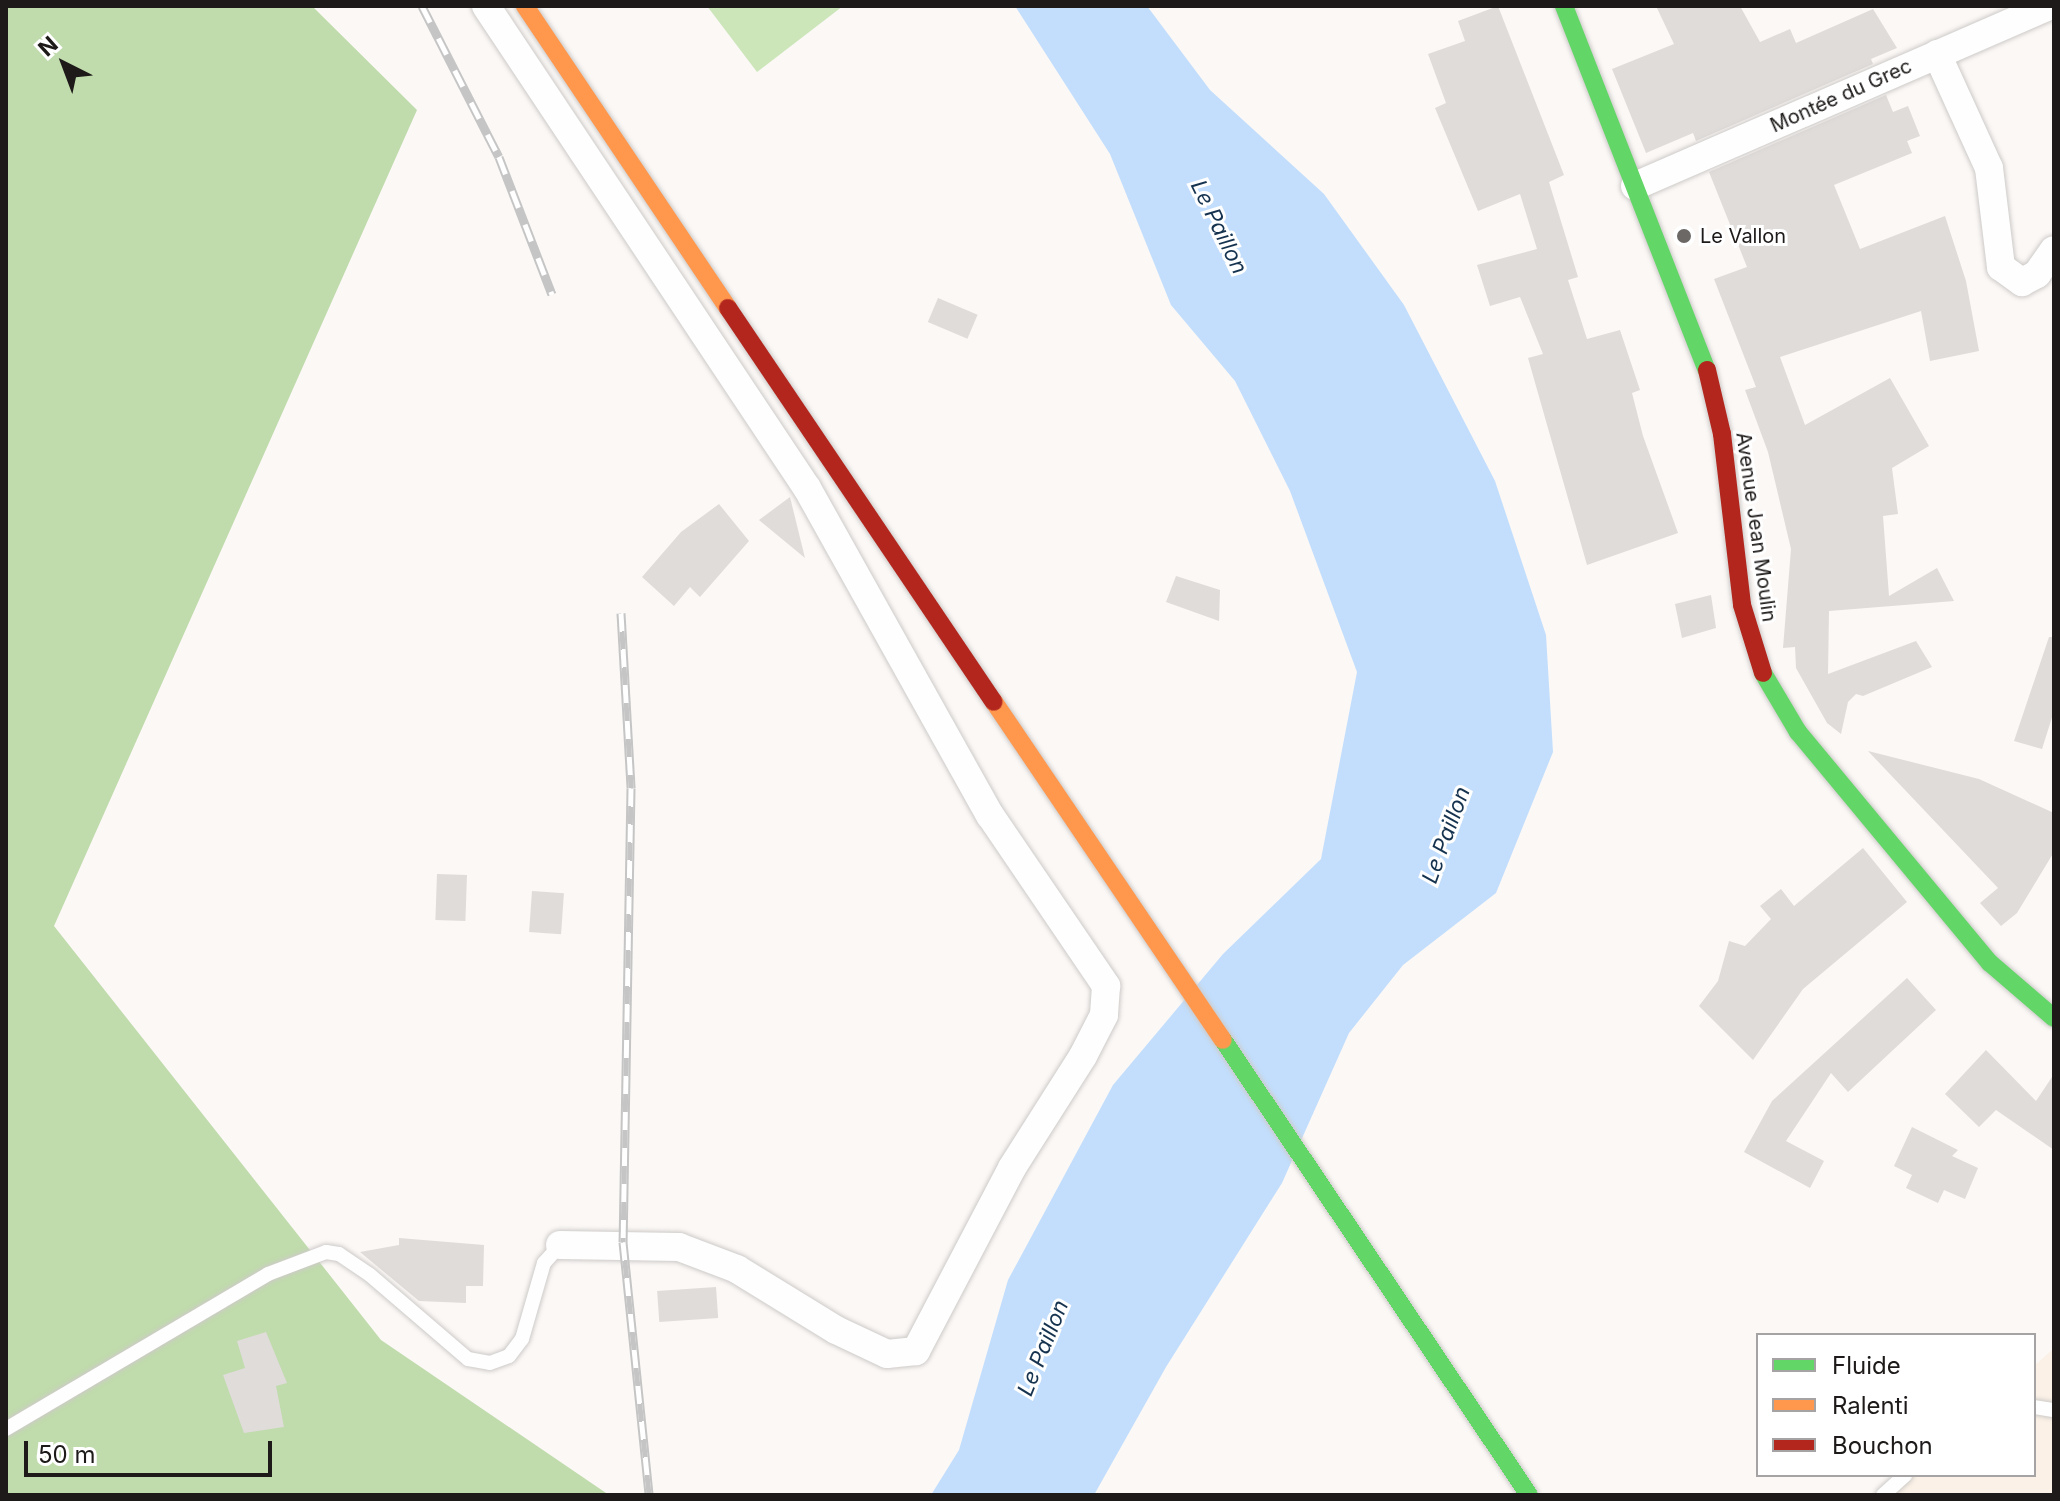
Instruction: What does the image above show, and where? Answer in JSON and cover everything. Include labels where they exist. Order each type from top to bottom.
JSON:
[{"type":"main road","points":[[525,6],[1129,883],[1334,1173],[1550,1495]]},
{"type":"main road","name":"Avenue Jean Moulin","points":[[1564,6],[1705,362],[1722,434],[1742,605],[1752,650],[1773,694],[1798,732],[1990,963],[2054,1018]]},
{"type":"main road","points":[[1068,774],[1129,883],[1319,1184],[1529,1495]]},
{"type":"street","points":[[486,6],[807,488],[990,815],[1106,986],[1104,1015],[1083,1056],[1012,1168],[916,1351],[887,1354],[836,1330],[737,1269],[679,1247],[560,1245]]},
{"type":"street","name":"Montée du Grec","points":[[1635,186],[2048,6]]},
{"type":"street","points":[[1937,54],[1989,168],[2001,267],[2022,282],[2037,274],[2054,250]]},
{"type":"lane","points":[[6,1429],[268,1274],[326,1252],[339,1254],[370,1275],[468,1359],[490,1363],[509,1356],[522,1339],[544,1263],[560,1245]]},
{"type":"lane","points":[[1883,1495],[1903,1477]]},
{"type":"shaded area","points":[[2054,1348],[2054,1495],[1885,1495],[1906,1477],[2036,1477],[2036,1364]]},
{"type":"green space","points":[[6,6],[312,6],[417,110],[54,926],[381,1340],[609,1495],[6,1495]]},
{"type":"green space","points":[[707,6],[843,6],[757,72]]},
{"type":"water","name":"Le Paillon","points":[[1015,6],[1147,6],[1210,90],[1324,194],[1404,305],[1495,481],[1546,635],[1553,752],[1496,893],[1403,965],[1349,1033],[1282,1183],[1166,1367],[1094,1495],[931,1495],[959,1450],[1008,1280],[1113,1085],[1223,954],[1321,859],[1357,672],[1290,491],[1235,381],[1171,305],[1110,154]]},
{"type":"building","points":[[1498,6],[1564,175],[1549,182],[1578,277],[1568,280],[1587,339],[1620,330],[1640,390],[1632,393],[1643,436],[1678,533],[1587,565],[1528,358],[1543,354],[1520,297],[1490,306],[1477,265],[1537,249],[1520,194],[1478,211],[1435,108],[1446,103],[1428,54],[1465,41],[1458,21]]},
{"type":"building","points":[[1656,6],[1740,6],[1760,42],[1790,29],[1796,43],[1873,9],[1897,48],[1871,59],[1873,64],[1696,141],[1693,133],[1646,153],[1612,69],[1674,44]]},
{"type":"building","points":[[1886,95],[1893,112],[1908,106],[1920,136],[1907,141],[1912,153],[1834,185],[1860,249],[1945,216],[1966,281],[1979,351],[1930,361],[1921,311],[1780,357],[1805,425],[1890,378],[1929,446],[1892,468],[1898,514],[1883,516],[1889,596],[1937,568],[1954,601],[1829,611],[1828,674],[1916,641],[1932,667],[1863,696],[1856,694],[1848,702],[1841,734],[1827,723],[1796,668],[1795,647],[1783,648],[1791,549],[1768,452],[1745,390],[1756,387],[1714,279],[1747,267],[1709,172]]},
{"type":"building","points":[[938,298],[978,315],[967,339],[928,322]]},
{"type":"building","points":[[790,497],[805,558],[759,520]]},
{"type":"building","points":[[719,504],[749,541],[700,597],[690,587],[674,606],[642,577],[681,532]]},
{"type":"building","points":[[1176,576],[1220,590],[1219,621],[1166,602]]},
{"type":"building","points":[[1711,595],[1716,628],[1682,638],[1675,604]]},
{"type":"building","points":[[2049,637],[2054,637],[2054,711],[2042,749],[2014,741]]},
{"type":"building","points":[[1868,751],[1979,779],[2054,813],[2054,852],[2017,913],[2001,926],[1980,903],[1998,888]]},
{"type":"building","points":[[1863,848],[1907,902],[1803,989],[1753,1060],[1699,1006],[1718,981],[1729,941],[1745,946],[1771,919],[1760,906],[1781,889],[1794,906]]},
{"type":"building","points":[[437,874],[467,875],[465,921],[435,920]]},
{"type":"building","points":[[532,891],[564,893],[561,934],[529,932]]},
{"type":"building","points":[[1907,978],[1936,1010],[1848,1092],[1831,1073],[1786,1141],[1824,1161],[1810,1188],[1744,1152],[1772,1101]]},
{"type":"building","points":[[1986,1050],[2036,1101],[2054,1074],[2054,1150],[1996,1110],[1979,1127],[1945,1094]]},
{"type":"building","points":[[1912,1127],[1958,1150],[1952,1156],[1978,1168],[1965,1199],[1944,1190],[1938,1203],[1906,1188],[1912,1175],[1894,1166]]},
{"type":"building","points":[[399,1238],[484,1245],[483,1286],[466,1286],[466,1303],[419,1301],[360,1252],[399,1245]]},
{"type":"building","points":[[716,1287],[718,1318],[659,1322],[657,1291]]},
{"type":"building","points":[[266,1332],[287,1383],[276,1386],[284,1427],[244,1433],[223,1375],[245,1368],[237,1341]]},
{"type":"railway","points":[[422,6],[499,157],[552,294]]},
{"type":"railway","points":[[621,613],[631,788],[623,1242],[649,1495]]},
{"type":"traffic: fast","points":[[1564,6],[1707,370]]},
{"type":"traffic: fast","points":[[1763,673],[1798,732],[1990,963],[2054,1018]]},
{"type":"traffic: fast","points":[[1223,1040],[1529,1495]]},
{"type":"traffic: slow","points":[[525,6],[728,308]]},
{"type":"traffic: slow","points":[[994,702],[1223,1040]]},
{"type":"traffic: jam","points":[[728,308],[994,702]]},
{"type":"traffic: jam","points":[[1707,370],[1722,434],[1742,605],[1763,673]]},
{"type":"place","name":"Le Vallon","points":[[1684,236]]}]
